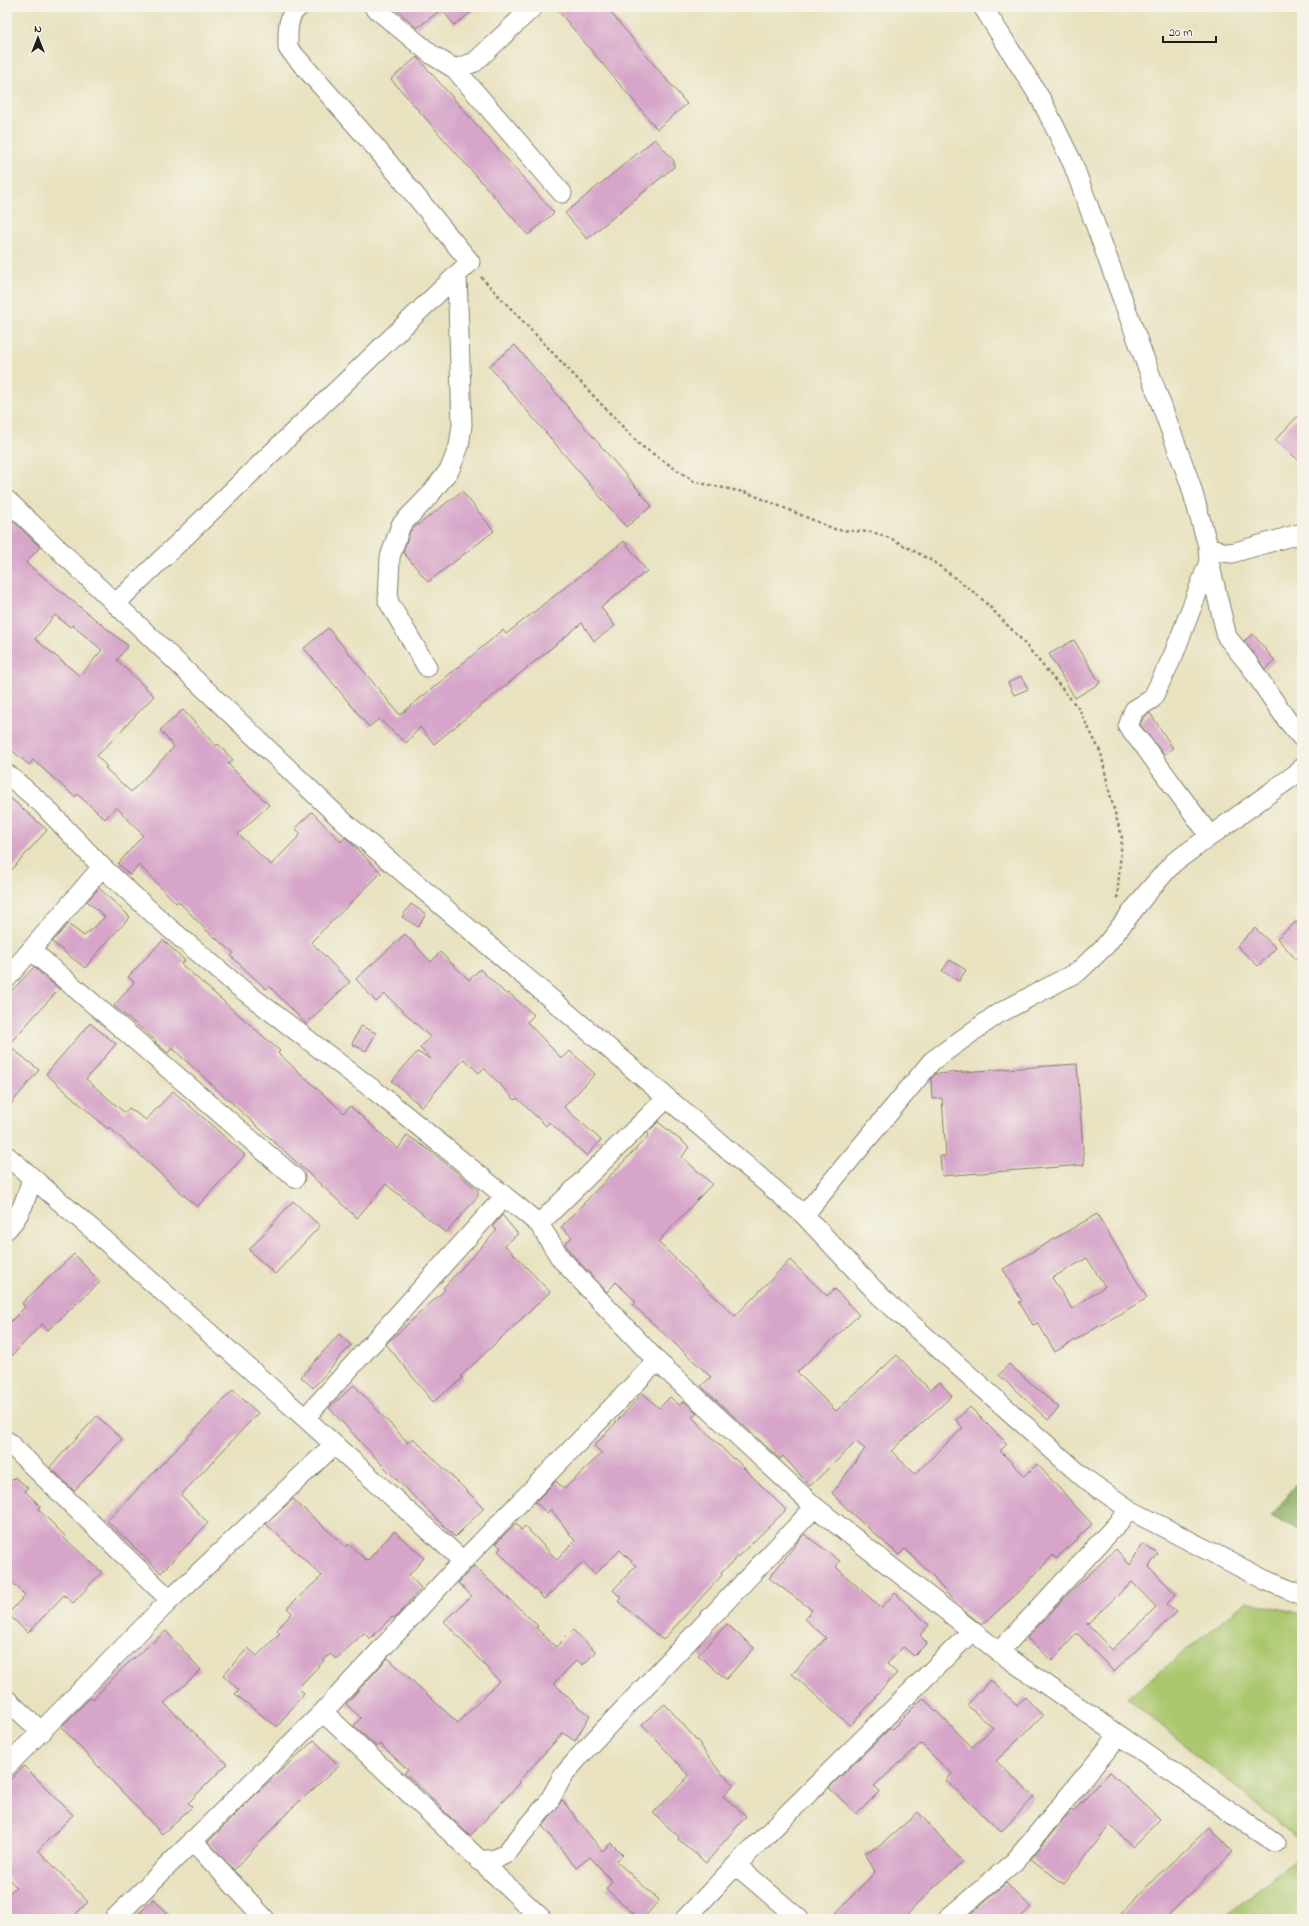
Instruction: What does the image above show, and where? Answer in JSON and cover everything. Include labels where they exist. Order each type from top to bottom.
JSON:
[{"type":"street","points":[[299,7],[295,9],[288,25],[288,48],[377,149],[463,269],[462,425],[459,446],[450,469],[429,496],[401,525],[390,558],[388,601],[427,667]]},
{"type":"street","points":[[374,7],[432,55],[455,68],[562,193]]},
{"type":"street","points":[[455,68],[475,62],[533,7]]},
{"type":"street","points":[[983,7],[1042,101],[1072,164],[1190,483],[1209,554],[1227,637],[1248,664],[1287,720],[1302,738]]},
{"type":"street","points":[[116,604],[463,269]]},
{"type":"street","points":[[7,500],[344,822],[804,1215],[880,1296],[1084,1478],[1130,1510],[1265,1580],[1302,1595]]},
{"type":"street","points":[[1209,554],[1222,552],[1232,553],[1302,533]]},
{"type":"street","points":[[1209,554],[1173,656],[1152,700],[1134,710],[1128,727],[1144,746],[1210,836]]},
{"type":"street","points":[[804,1215],[932,1061],[996,1014],[1079,971],[1106,945],[1146,894],[1173,863],[1300,771],[1302,768]]},
{"type":"street","points":[[7,774],[41,802],[102,867],[168,927],[239,987],[383,1097],[539,1224],[561,1259],[656,1361],[815,1507],[999,1652],[1275,1843]]},
{"type":"street","points":[[7,978],[102,867]]},
{"type":"street","points":[[31,950],[295,1178]]},
{"type":"street","points":[[539,1224],[667,1098]]},
{"type":"street","points":[[7,1156],[100,1236],[305,1418],[463,1561]]},
{"type":"street","points":[[7,1229],[18,1217],[26,1200],[32,1178]]},
{"type":"street","points":[[305,1418],[504,1197]]},
{"type":"street","points":[[114,1919],[192,1840],[324,1712],[463,1561],[656,1361]]},
{"type":"street","points":[[7,1441],[170,1600]]},
{"type":"street","points":[[7,1766],[170,1600],[334,1445]]},
{"type":"street","points":[[479,1861],[496,1859],[505,1854],[548,1803],[563,1776],[584,1751],[815,1507]]},
{"type":"street","points":[[999,1652],[1130,1510]]},
{"type":"street","points":[[685,1919],[736,1865],[972,1631]]},
{"type":"street","points":[[7,1700],[42,1732]]},
{"type":"street","points":[[324,1712],[479,1861],[542,1919]]},
{"type":"street","points":[[947,1919],[1015,1861],[1119,1735]]},
{"type":"street","points":[[192,1840],[264,1919]]},
{"type":"street","points":[[736,1865],[799,1919]]},
{"type":"path","points":[[463,269],[482,278],[640,445],[695,482],[748,493],[837,530],[872,532],[892,540],[934,562],[980,597],[1019,637],[1079,709],[1101,753],[1110,795],[1122,838],[1116,903]]},
{"type":"green space","points":[[1302,1477],[1302,1531],[1271,1516]]},
{"type":"green space","points":[[1246,1601],[1302,1614],[1302,1842],[1128,1698]]},
{"type":"green space","points":[[1302,1853],[1302,1919],[1222,1919]]},
{"type":"building","points":[[394,7],[479,7],[454,25],[442,9],[417,28]]},
{"type":"building","points":[[555,7],[606,7],[687,104],[657,129]]},
{"type":"building","points":[[417,57],[554,213],[528,235],[391,79]]},
{"type":"building","points":[[655,139],[674,161],[674,167],[587,239],[565,213]]},
{"type":"building","points":[[515,345],[652,506],[626,527],[489,366]]},
{"type":"building","points":[[1302,412],[1302,463],[1275,440]]},
{"type":"building","points":[[462,491],[494,531],[428,582],[403,552],[410,531]]},
{"type":"building","points":[[7,515],[40,547],[26,563],[128,646],[117,660],[154,696],[97,756],[107,767],[105,768],[131,792],[174,747],[160,730],[183,710],[216,746],[218,744],[233,760],[228,764],[269,805],[238,834],[271,865],[301,834],[295,828],[312,812],[341,842],[345,837],[381,873],[311,942],[350,982],[306,1024],[269,986],[266,989],[231,956],[234,953],[207,931],[178,901],[176,903],[139,865],[130,875],[118,864],[143,835],[116,807],[105,819],[77,794],[75,797],[33,760],[29,765],[7,746]],"holes":[[[55,615],[70,627],[72,625],[102,650],[80,676],[35,639]]]},
{"type":"building","points":[[624,541],[647,571],[601,607],[615,626],[594,641],[582,623],[434,744],[420,727],[406,743],[379,719],[369,727],[304,648],[328,628],[400,715],[503,630],[506,634]]},
{"type":"building","points":[[1253,634],[1275,661],[1265,669],[1244,641]]},
{"type":"building","points":[[1074,640],[1100,683],[1075,698],[1049,654]]},
{"type":"building","points":[[1021,676],[1028,689],[1014,695],[1008,683]]},
{"type":"building","points":[[1150,713],[1173,748],[1164,755],[1140,725],[1143,718]]},
{"type":"building","points":[[7,795],[47,830],[7,875]]},
{"type":"building","points":[[99,888],[130,917],[85,968],[52,942],[68,924],[84,936],[105,917],[87,901]]},
{"type":"building","points":[[411,904],[426,914],[418,927],[402,917]]},
{"type":"building","points":[[1296,922],[1302,929],[1302,966],[1277,938]]},
{"type":"building","points":[[1255,928],[1276,948],[1258,966],[1237,946]]},
{"type":"building","points":[[405,934],[431,962],[440,952],[469,980],[480,969],[507,995],[509,993],[534,1015],[527,1022],[562,1059],[570,1051],[595,1074],[564,1107],[601,1140],[587,1156],[549,1122],[546,1126],[517,1098],[515,1100],[484,1068],[479,1073],[464,1059],[422,1107],[392,1081],[417,1052],[431,1059],[420,1048],[430,1037],[385,994],[376,1002],[356,979]]},
{"type":"building","points":[[163,940],[185,961],[181,964],[280,1051],[278,1053],[344,1113],[350,1106],[398,1149],[407,1135],[429,1150],[478,1190],[478,1196],[446,1233],[386,1184],[357,1218],[172,1048],[168,1053],[114,1006],[134,982],[128,977]]},
{"type":"building","points":[[950,960],[966,970],[959,981],[942,971]]},
{"type":"building","points":[[34,967],[59,989],[8,1045],[39,1070],[7,1109],[7,996]]},
{"type":"building","points":[[90,1023],[116,1044],[86,1079],[125,1113],[129,1108],[146,1120],[173,1091],[245,1155],[197,1207],[109,1127],[108,1129],[46,1074]]},
{"type":"building","points":[[361,1026],[376,1033],[366,1051],[352,1044]]},
{"type":"building","points":[[1077,1064],[1084,1165],[942,1176],[940,1156],[946,1156],[942,1098],[932,1099],[931,1079],[935,1074]]},
{"type":"building","points":[[658,1122],[689,1147],[682,1157],[712,1184],[658,1242],[735,1316],[790,1260],[827,1296],[835,1289],[859,1315],[797,1372],[836,1411],[897,1355],[930,1390],[940,1382],[952,1396],[891,1451],[915,1474],[963,1428],[956,1420],[970,1407],[1007,1444],[1000,1451],[1025,1476],[1037,1464],[1092,1524],[1056,1559],[1053,1555],[1019,1592],[982,1625],[958,1606],[935,1580],[936,1579],[905,1549],[899,1555],[851,1513],[832,1493],[865,1449],[856,1442],[810,1486],[783,1456],[780,1459],[701,1386],[711,1377],[633,1305],[636,1302],[616,1282],[607,1292],[570,1252],[565,1244],[572,1237],[561,1227],[649,1135],[647,1133]]},
{"type":"building","points":[[293,1201],[320,1226],[275,1274],[249,1250]]},
{"type":"building","points":[[1097,1214],[1147,1298],[1055,1352],[1038,1323],[1033,1325],[1019,1302],[1022,1301],[1003,1269]],"holes":[[[1087,1258],[1105,1286],[1072,1309],[1052,1278]]]},
{"type":"building","points":[[502,1215],[518,1234],[505,1245],[550,1292],[461,1376],[463,1378],[433,1402],[386,1344],[445,1290],[443,1288],[497,1230],[493,1226]]},
{"type":"building","points":[[74,1254],[100,1282],[48,1330],[42,1324],[7,1361],[7,1325],[25,1307],[22,1303]]},
{"type":"building","points":[[339,1334],[351,1345],[313,1388],[301,1377]]},
{"type":"building","points":[[1009,1364],[1059,1408],[1048,1420],[999,1375]]},
{"type":"building","points":[[354,1385],[408,1443],[413,1438],[484,1508],[455,1537],[384,1467],[329,1408]]},
{"type":"building","points":[[233,1390],[258,1413],[181,1495],[208,1523],[161,1573],[107,1521]]},
{"type":"building","points":[[643,1393],[659,1408],[670,1397],[679,1405],[684,1401],[697,1413],[692,1417],[786,1510],[721,1573],[722,1575],[663,1640],[618,1601],[621,1598],[613,1590],[636,1566],[620,1550],[595,1574],[583,1563],[544,1599],[498,1551],[501,1548],[496,1543],[516,1523],[521,1530],[525,1526],[557,1560],[575,1541],[551,1509],[547,1513],[535,1502],[556,1481],[564,1489],[602,1453],[594,1446]]},
{"type":"building","points":[[97,1416],[122,1439],[74,1491],[50,1467]]},
{"type":"building","points":[[15,1477],[28,1488],[25,1491],[40,1506],[38,1509],[65,1536],[64,1538],[102,1572],[73,1603],[64,1595],[28,1633],[8,1614],[25,1595],[7,1577],[7,1485]]},
{"type":"building","points":[[293,1499],[346,1547],[348,1544],[367,1561],[394,1531],[424,1558],[409,1575],[421,1588],[395,1618],[392,1617],[370,1639],[364,1633],[336,1659],[330,1654],[298,1688],[304,1693],[277,1727],[235,1694],[239,1690],[223,1675],[248,1648],[257,1656],[280,1633],[277,1630],[292,1613],[287,1608],[322,1576],[266,1524]]},
{"type":"building","points":[[804,1534],[840,1561],[836,1567],[881,1608],[895,1593],[929,1625],[920,1635],[927,1643],[914,1656],[903,1647],[887,1664],[897,1673],[850,1726],[792,1674],[826,1638],[805,1619],[812,1610],[769,1578]]},
{"type":"building","points":[[1142,1544],[1158,1553],[1149,1567],[1176,1594],[1167,1604],[1176,1612],[1114,1672],[1077,1633],[1052,1661],[1027,1638],[1068,1594],[1116,1549],[1130,1565]],"holes":[[[1132,1582],[1156,1607],[1112,1650],[1087,1624]]]},
{"type":"building","points":[[474,1566],[538,1626],[536,1628],[556,1647],[573,1630],[596,1652],[583,1665],[577,1660],[554,1683],[578,1707],[590,1715],[575,1741],[563,1733],[518,1782],[520,1783],[470,1836],[441,1808],[442,1807],[404,1773],[408,1770],[380,1744],[377,1747],[354,1726],[361,1718],[346,1704],[388,1658],[458,1723],[499,1681],[444,1621],[472,1596],[458,1583]]},
{"type":"building","points":[[727,1624],[754,1648],[726,1679],[698,1655]]},
{"type":"building","points":[[166,1631],[201,1670],[164,1703],[227,1764],[188,1803],[192,1807],[162,1834],[61,1727],[91,1697],[93,1699],[126,1665]]},
{"type":"building","points":[[990,1680],[1017,1705],[1025,1697],[1043,1716],[996,1761],[1034,1797],[1001,1832],[946,1780],[952,1774],[921,1744],[874,1786],[880,1791],[857,1814],[829,1788],[923,1698],[972,1747],[993,1728],[967,1705]]},
{"type":"building","points":[[665,1704],[701,1745],[700,1746],[720,1772],[734,1784],[723,1796],[746,1816],[706,1863],[678,1839],[679,1837],[653,1813],[689,1776],[642,1724]]},
{"type":"building","points":[[314,1740],[339,1766],[291,1809],[234,1870],[208,1842],[260,1790]]},
{"type":"building","points":[[24,1766],[73,1815],[38,1850],[88,1902],[71,1919],[7,1919],[7,1895],[16,1887],[7,1877],[7,1783]]},
{"type":"building","points":[[1110,1772],[1160,1819],[1133,1847],[1110,1825],[1064,1884],[1031,1859],[1071,1810],[1073,1812]]},
{"type":"building","points":[[562,1800],[602,1851],[611,1843],[623,1855],[616,1861],[659,1900],[643,1919],[640,1919],[606,1889],[612,1881],[590,1857],[576,1868],[543,1827]]},
{"type":"building","points":[[918,1812],[963,1862],[930,1891],[903,1919],[830,1919],[875,1872],[865,1853],[881,1845]]},
{"type":"building","points":[[1210,1827],[1233,1852],[1163,1919],[1116,1919],[1156,1877]]},
{"type":"building","points":[[1006,1883],[1031,1907],[1019,1919],[964,1919]]},
{"type":"building","points":[[153,1899],[174,1919],[134,1919]]}]
